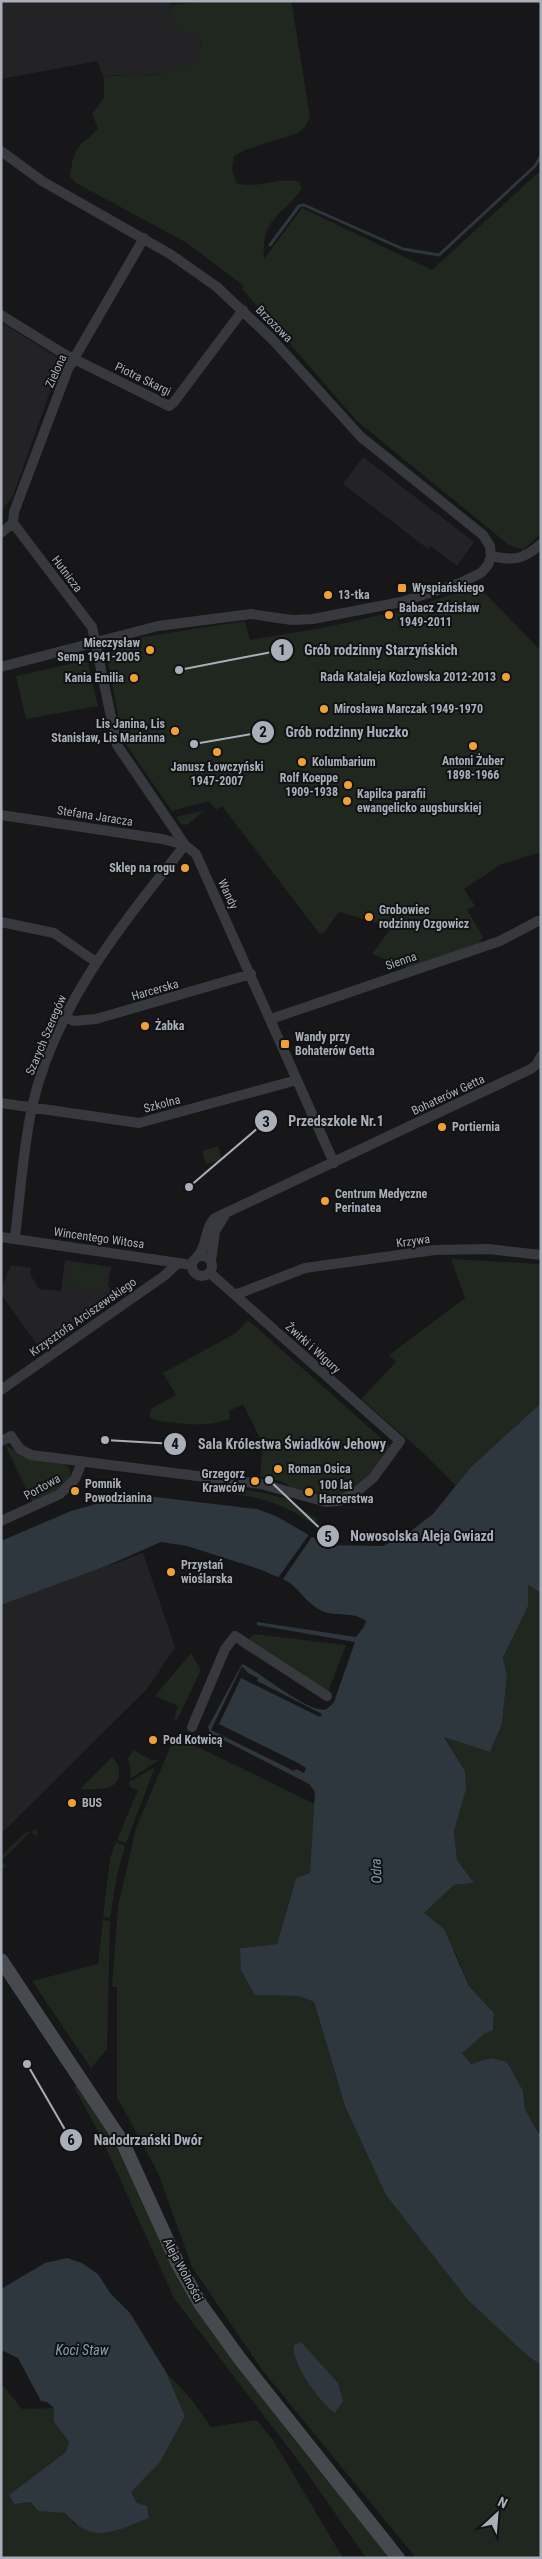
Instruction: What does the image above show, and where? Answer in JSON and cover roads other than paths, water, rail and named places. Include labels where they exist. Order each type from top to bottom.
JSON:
[{"type":"street","name":"Brzozowa","points":[[1,151],[42,181],[144,238],[196,272],[243,310],[279,345],[361,437],[483,535],[490,546],[490,556]]},
{"type":"street","name":"Zielona","points":[[13,523],[14,512],[74,358],[144,238]]},
{"type":"street","name":"Piotra Skargi","points":[[1,315],[74,358],[166,405],[172,405],[243,310]]},
{"type":"street","points":[[1,533],[13,523]]},
{"type":"street","name":"Hutnicza","points":[[13,523],[92,627],[96,643]]},
{"type":"street","points":[[1,667],[149,628],[241,614],[257,614],[300,620],[376,608],[422,596],[471,578],[485,569],[490,556],[520,558],[541,544]]},
{"type":"street","name":"Wandy","points":[[96,643],[117,746],[185,845],[196,854],[334,1163]]},
{"type":"street","name":"Stefana Jaracza","points":[[1,814],[162,839],[185,845]]},
{"type":"street","name":"Szarych Szeregów","points":[[15,1238],[32,1107],[65,1017],[96,962],[124,922],[185,845]]},
{"type":"street","points":[[1,922],[54,933],[96,962]]},
{"type":"street","name":"Sienna","points":[[271,1020],[500,941],[538,922]]},
{"type":"street","name":"Harcerska","points":[[65,1017],[74,1021],[96,1019],[251,974]]},
{"type":"street","name":"Bohaterów Getta","points":[[195,1261],[202,1252],[210,1223],[215,1218],[225,1215],[531,1069],[541,1057]]},
{"type":"street","name":"Szkolna","points":[[1,1103],[139,1122],[297,1080]]},
{"type":"street","points":[[211,1261],[204,1256],[195,1261],[193,1271],[198,1275],[204,1276],[210,1273],[215,1231],[225,1215]]},
{"type":"street","name":"Wincentego Witosa","points":[[1,1237],[178,1263],[195,1261]]},
{"type":"street","name":"Krzywa","points":[[235,1295],[305,1268],[457,1248],[518,1251],[541,1255]]},
{"type":"street","name":"Krzysztofa Arciszewskiego","points":[[1,1390],[164,1276],[178,1263]]},
{"type":"street","name":"Żwirki i Wigury","points":[[82,1462],[261,1484],[326,1502],[340,1501],[355,1493],[373,1478],[400,1441],[210,1273]]},
{"type":"street","points":[[1,1441],[11,1436],[20,1449],[31,1455],[82,1462]]},
{"type":"street","name":"Portowa","points":[[1,1521],[60,1494],[75,1479],[82,1462]]},
{"type":"street","points":[[192,1727],[225,1649],[235,1636],[327,1696]]},
{"type":"street","name":"Aleja Wolności","points":[[1,1960],[123,2143],[178,2264],[201,2305],[240,2358],[398,2558]]},
{"type":"water","name":"Odra","points":[[541,1403],[541,1593],[528,1585],[528,1606],[503,1658],[507,1675],[502,1724],[490,1752],[444,1737],[465,1771],[466,1789],[454,1831],[457,1860],[474,1883],[454,1885],[424,1913],[444,1929],[469,1986],[494,2013],[493,2030],[484,2034],[462,2053],[471,2064],[491,2058],[507,2062],[523,2091],[525,2109],[538,2133],[541,2132],[541,2365],[529,2357],[468,2300],[386,2195],[345,2106],[314,2002],[299,1996],[255,1995],[241,1970],[240,1948],[277,1944],[296,1878],[310,1873],[315,1792],[309,1784],[210,1733],[208,1727],[242,1664],[309,1706],[327,1709],[334,1702],[355,1642],[257,1625],[257,1622],[356,1637],[366,1621],[356,1616],[322,1611],[309,1602],[290,1583],[262,1570],[187,1546],[161,1542],[104,1567],[1,1605],[1,1541],[71,1511],[117,1498],[139,1495],[257,1509],[276,1516],[326,1545],[383,1546],[407,1534],[433,1514],[471,1467]]},
{"type":"water","name":"Koci Staw","points":[[67,2258],[82,2263],[98,2274],[110,2293],[130,2313],[166,2372],[185,2416],[160,2462],[131,2492],[137,2503],[147,2506],[149,2518],[105,2533],[85,2530],[65,2513],[38,2511],[31,2502],[14,2504],[9,2495],[66,2452],[69,2442],[54,2422],[54,2408],[47,2402],[41,2401],[18,2358],[1,2350],[1,2289],[45,2263]]},
{"type":"water","points":[[301,2342],[338,2383],[343,2401],[335,2413],[315,2392],[297,2362],[294,2345]]},
{"type":"waterway","points":[[270,245],[299,206],[304,205],[403,249],[439,255],[535,166],[541,156]]},
{"type":"place","name":"Wyspiańskiego","points":[[402,588]]},
{"type":"place","name":"13-tka","points":[[328,595]]},
{"type":"place","name":"Babacz Zdzisław 1949-2011","points":[[389,615]]},
{"type":"place","name":"Mieczysław Semp 1941-2005","points":[[150,650]]},
{"type":"place","name":"Grób rodzinny Starzyńskich","points":[[179,670]]},
{"type":"place","name":"Rada Kataleja Kozłowska 2012-2013","points":[[506,677]]},
{"type":"place","name":"Kania Emilia","points":[[134,678]]},
{"type":"place","name":"Mirosława Marczak 1949-1970","points":[[324,709]]},
{"type":"place","name":"Lis Janina, Lis Stanisław, Lis Marianna","points":[[175,731]]},
{"type":"place","name":"Grób rodzinny Huczko","points":[[194,744]]},
{"type":"place","name":"Antoni Żuber 1898-1966","points":[[473,746]]},
{"type":"place","name":"Janusz Łowczyński 1947-2007","points":[[217,752]]},
{"type":"place","name":"Kolumbarium","points":[[302,762]]},
{"type":"place","name":"Rolf Koeppe 1909-1938","points":[[348,785]]},
{"type":"place","name":"Kapilca parafii ewangelicko augsburskiej","points":[[347,801]]},
{"type":"place","name":"Sklep na rogu","points":[[185,868]]},
{"type":"place","name":"Grobowiec rodzinny Ozgowicz","points":[[369,917]]},
{"type":"place","name":"Żabka","points":[[145,1026]]},
{"type":"place","name":"Wandy przy Bohaterów Getta","points":[[285,1044]]},
{"type":"place","name":"Portiernia","points":[[442,1127]]},
{"type":"place","name":"Przedszkole Nr.1","points":[[189,1187]]},
{"type":"place","name":"Centrum Medyczne Perinatea","points":[[325,1201]]},
{"type":"place","name":"Sala Królestwa Świadków Jehowy","points":[[105,1440]]},
{"type":"place","name":"Roman Osica","points":[[278,1469]]},
{"type":"place","name":"Nowosolska Aleja Gwiazd","points":[[269,1480]]},
{"type":"place","name":"Grzegorz Krawców","points":[[255,1481]]},
{"type":"place","name":"Pomnik Powodzianina","points":[[75,1491]]},
{"type":"place","name":"100 lat Harcerstwa","points":[[309,1492]]},
{"type":"place","name":"Przystań wioślarska","points":[[171,1572]]},
{"type":"place","name":"Pod Kotwicą","points":[[153,1740]]},
{"type":"place","name":"BUS","points":[[72,1803]]},
{"type":"place","name":"Nadodrzański Dwór","points":[[27,2064]]}]
